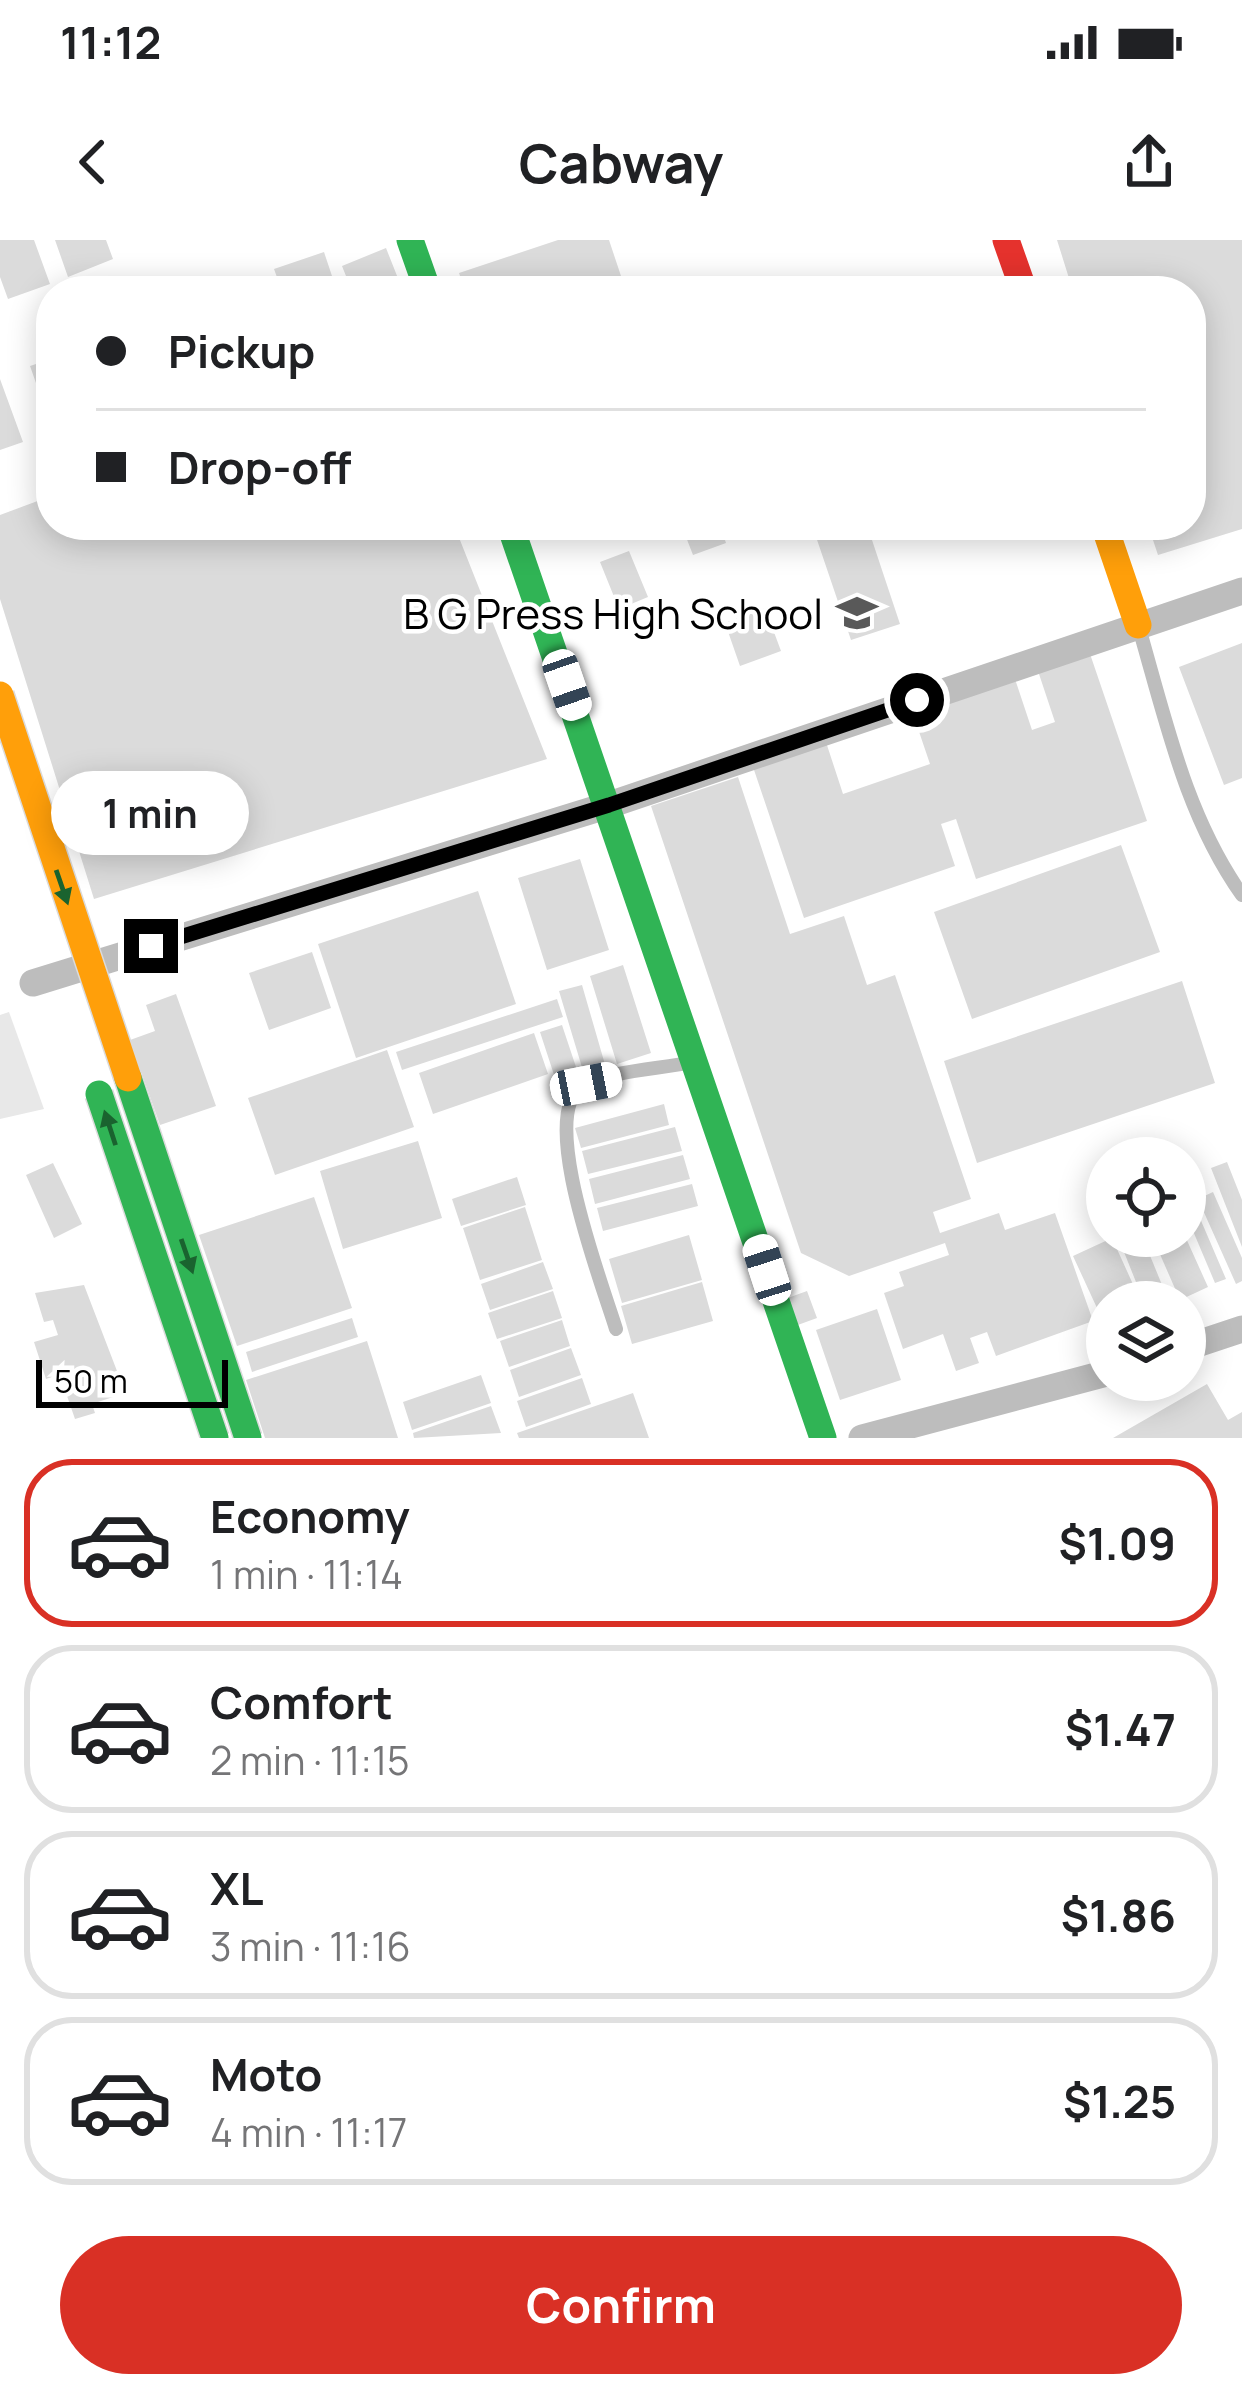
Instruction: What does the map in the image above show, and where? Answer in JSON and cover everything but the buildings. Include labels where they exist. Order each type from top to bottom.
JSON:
[{"type":"main road","points":[[410,240],[423,276]]},
{"type":"main road","points":[[1006,240],[1019,276]]},
{"type":"main road","points":[[515,540],[698,1061],[823,1438]]},
{"type":"main road","points":[[1109,540],[1138,625]]},
{"type":"main road","points":[[0,695],[248,1438]]},
{"type":"main road","points":[[50,942],[71,1007]]},
{"type":"main road","points":[[92,1073],[215,1438]]},
{"type":"street","points":[[33,983],[609,805],[1242,591]]},
{"type":"street","points":[[1206,1341],[1242,1329]]},
{"type":"street","points":[[862,1438],[1086,1379]]},
{"type":"lane","points":[[1138,625],[1186,790],[1212,853],[1242,896]]},
{"type":"lane","points":[[616,1330],[566,1154],[566,1107],[586,1084],[698,1061]]},
{"type":"shaded area","points":[[9,1012],[44,1109],[0,1119],[0,1015]]},
{"type":"traffic: fast","points":[[410,240],[423,276]]},
{"type":"traffic: fast","points":[[515,540],[823,1438]]},
{"type":"traffic: fast","points":[[128,1078],[248,1438]]},
{"type":"traffic: fast","points":[[99,1094],[215,1438]]},
{"type":"traffic: slow","points":[[1109,540],[1138,625]]},
{"type":"traffic: slow","points":[[0,695],[128,1078]]},
{"type":"traffic: jam","points":[[1006,240],[1019,276]]},
{"type":"place","name":"B G Press High School","points":[[857,613]]},
{"type":"route","points":[[151,946],[609,805],[917,700]]}]
